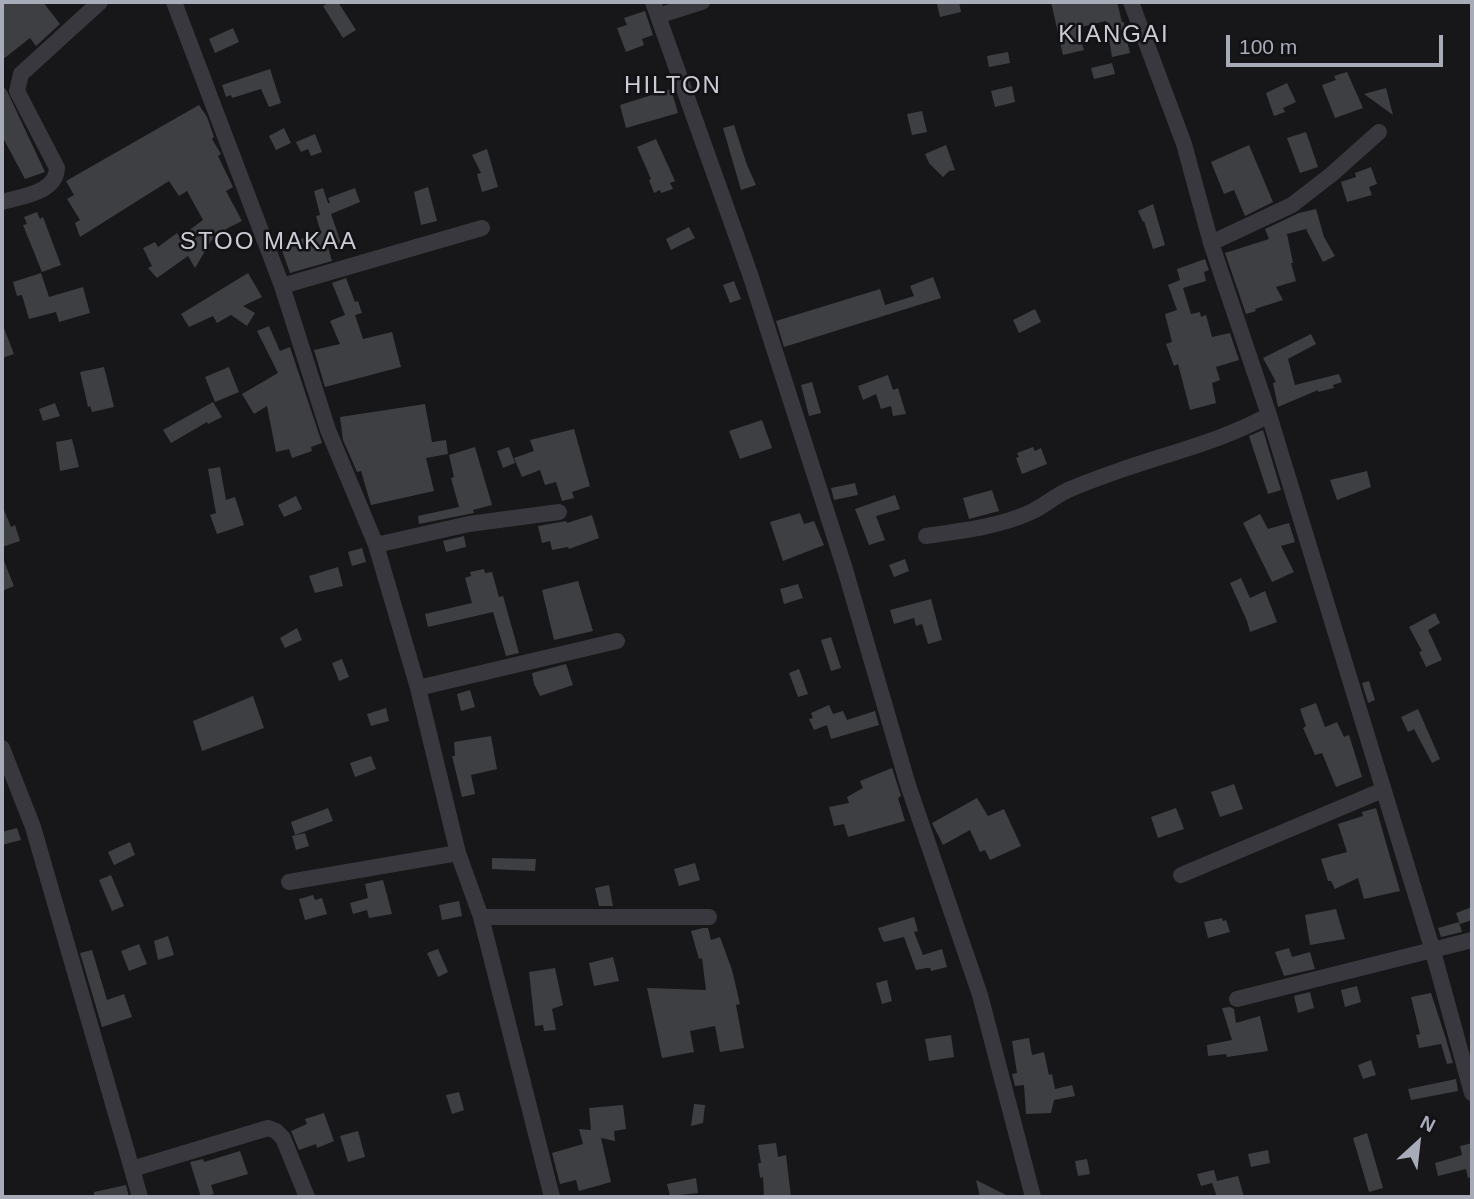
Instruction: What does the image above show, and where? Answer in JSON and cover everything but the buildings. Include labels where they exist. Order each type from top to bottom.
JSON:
[{"type":"street","points":[[2,202],[49,187],[57,176],[57,168],[17,91],[21,74],[100,2]]},
{"type":"street","points":[[174,2],[282,286],[328,430],[376,545],[418,688],[458,853],[481,916],[552,1197]]},
{"type":"street","points":[[702,2],[655,9],[750,274],[844,566],[908,785],[980,995],[1033,1197]]},
{"type":"street","points":[[1131,2],[1184,144],[1211,243],[1269,415],[1432,948],[1472,1093]]},
{"type":"street","points":[[1211,243],[1292,205],[1379,132]]},
{"type":"street","points":[[282,286],[482,228]]},
{"type":"street","points":[[926,537],[1021,516],[1068,490],[1176,451],[1211,442],[1269,415]]},
{"type":"street","points":[[376,545],[469,524],[559,512]]},
{"type":"street","points":[[418,688],[617,641]]},
{"type":"street","points":[[2,748],[33,827],[140,1197]]},
{"type":"street","points":[[1181,875],[1383,790]]},
{"type":"street","points":[[289,882],[458,853]]},
{"type":"street","points":[[481,916],[709,917]]},
{"type":"street","points":[[1237,999],[1472,940]]},
{"type":"street","points":[[132,1169],[268,1128],[283,1138],[307,1197]]},
{"type":"district","name":"KIANGAI","points":[[1114,35]]},
{"type":"district","name":"HILTON","points":[[673,86]]},
{"type":"district","name":"STOO MAKAA","points":[[269,242]]}]
